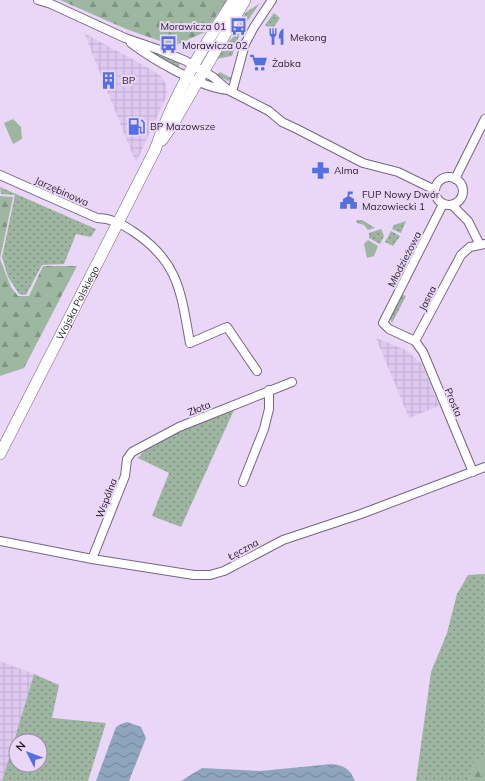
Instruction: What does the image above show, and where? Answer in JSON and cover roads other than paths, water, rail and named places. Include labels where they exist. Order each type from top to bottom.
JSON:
[{"type":"main road","name":"Wojska Polskiego","points":[[195,73],[234,0]]},
{"type":"main road","name":"Wojska Polskiego","points":[[0,454],[155,150],[165,120],[245,0]]},
{"type":"street","points":[[38,0],[52,4],[125,38],[160,50],[195,73],[211,87],[230,91],[269,111],[282,122],[362,163],[398,172],[435,190]]},
{"type":"street","points":[[230,91],[245,44],[254,27],[272,0]]},
{"type":"street","points":[[125,38],[141,50],[195,73]]},
{"type":"street","points":[[455,179],[485,119]]},
{"type":"street","name":"Jarzębinowa","points":[[0,175],[97,218],[108,218],[151,243],[168,263],[180,290],[190,343],[227,327],[257,371]]},
{"type":"street","points":[[445,178],[455,179],[460,183],[462,189],[462,196],[458,202],[452,205],[443,204],[438,201],[435,190],[440,180],[445,178]]},
{"type":"street","name":"Młodzieżowa","points":[[415,341],[389,329],[383,323],[443,204]]},
{"type":"street","points":[[452,205],[468,221],[483,245]]},
{"type":"street","name":"Jasna","points":[[415,341],[433,310],[456,261],[470,247],[483,245]]},
{"type":"street","name":"Prosta","points":[[415,341],[423,352],[473,472]]},
{"type":"street","name":"Złota","points":[[138,448],[179,427],[292,382]]},
{"type":"street","points":[[243,482],[264,429],[269,409],[269,390]]},
{"type":"street","name":"Wspólna","points":[[92,559],[125,476],[127,459],[138,448]]},
{"type":"street","name":"Łęczna","points":[[0,541],[92,559],[194,575],[210,575],[224,571],[283,540],[361,514],[485,467]]},
{"type":"water","points":[[127,722],[141,727],[146,738],[129,781],[96,781],[116,727]]},
{"type":"water","points":[[332,764],[346,769],[355,781],[181,781],[202,768],[260,771]]},
{"type":"place","name":"Morawicza 01","points":[[239,26]]},
{"type":"place","name":"Mekong","points":[[277,37]]},
{"type":"place","name":"Morawicza 02","points":[[169,45]]},
{"type":"place","name":"Żabka","points":[[259,63]]},
{"type":"place","name":"BP","points":[[109,80]]},
{"type":"place","name":"BP Mazowsze","points":[[137,126]]},
{"type":"place","name":"Alma","points":[[321,170]]},
{"type":"place","name":"FUP Nowy Dwór Mazowiecki 1","points":[[349,200]]}]
